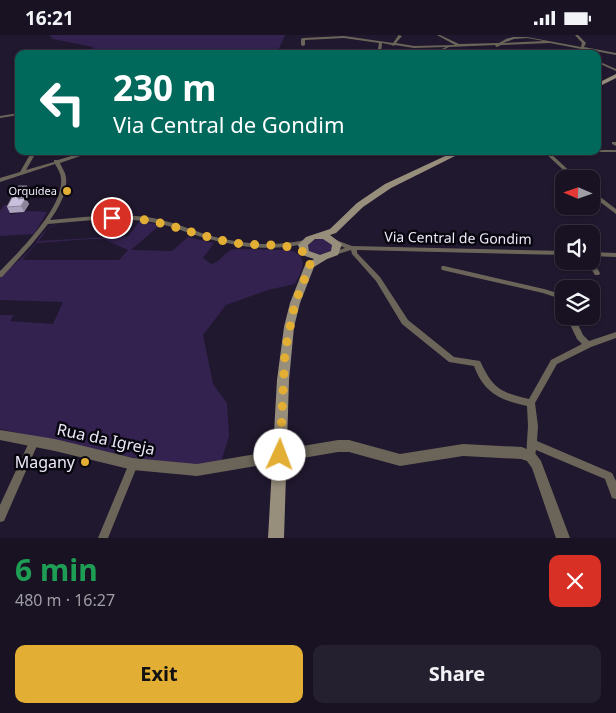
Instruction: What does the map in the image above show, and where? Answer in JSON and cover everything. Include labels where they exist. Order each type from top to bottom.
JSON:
[{"type":"main road","points":[[601,84],[616,76]]},
{"type":"main road","points":[[334,238],[360,205],[388,185],[453,155]]},
{"type":"main road","points":[[276,538],[286,343],[307,257],[303,245],[305,242],[319,236],[334,238]]},
{"type":"main road","points":[[307,257],[323,258],[335,253],[338,247],[334,238]]},
{"type":"street","points":[[393,45],[399,35]]},
{"type":"street","points":[[438,35],[460,46]]},
{"type":"street","points":[[497,46],[504,38],[526,35],[591,50]]},
{"type":"street","points":[[576,35],[584,43],[578,50]]},
{"type":"street","points":[[303,45],[303,39],[336,37],[393,45],[497,46],[550,42]]},
{"type":"street","points":[[379,50],[380,43]]},
{"type":"street","points":[[443,50],[448,46]]},
{"type":"street","points":[[601,52],[616,55]]},
{"type":"street","points":[[601,63],[616,70]]},
{"type":"street","points":[[0,117],[15,115]]},
{"type":"street","points":[[601,151],[616,151]]},
{"type":"street","points":[[22,172],[33,155]]},
{"type":"street","points":[[0,180],[78,155]]},
{"type":"street","points":[[549,155],[566,170]]},
{"type":"street","points":[[0,275],[46,222],[62,189],[64,180],[56,161]]},
{"type":"street","points":[[600,199],[616,212]]},
{"type":"street","points":[[46,222],[141,218],[229,242],[288,246],[305,242]]},
{"type":"street","name":"Via Central de Gondim","points":[[334,238],[353,248]]},
{"type":"street","points":[[288,246],[307,257]]},
{"type":"street","points":[[353,248],[354,253],[378,279],[405,322],[452,360],[477,363],[488,386],[498,393],[531,403]]},
{"type":"street","name":"Via Central de Gondim","points":[[335,253],[353,248],[555,253]]},
{"type":"street","points":[[600,254],[616,255]]},
{"type":"street","points":[[444,268],[555,295]]},
{"type":"street","points":[[574,325],[580,337],[588,345]]},
{"type":"street","points":[[563,538],[532,450],[531,403],[554,362],[588,345],[616,335]]},
{"type":"street","name":"Rua da Igreja","points":[[0,435],[133,464],[204,470],[338,446],[400,460],[462,450],[513,452],[532,450]]},
{"type":"street","points":[[0,517],[34,441]]},
{"type":"street","points":[[532,450],[609,476],[616,494]]},
{"type":"street","points":[[103,538],[133,464]]},
{"type":"shaded area","points":[[49,35],[285,35],[278,50],[92,50],[93,47],[53,39]]},
{"type":"shaded area","points":[[14,204],[10,215],[29,211],[47,212],[34,234],[0,236],[0,211],[4,205]]},
{"type":"shaded area","points":[[117,220],[130,220],[121,237],[128,236],[140,221],[160,225],[131,250],[172,251],[188,237],[214,243],[203,258],[211,264],[218,261],[229,251],[236,249],[290,250],[300,256],[303,264],[295,284],[268,290],[226,305],[203,335],[213,384],[227,403],[229,436],[221,462],[203,466],[135,458],[0,429],[0,315],[14,315],[10,321],[53,324],[63,302],[0,300],[0,276],[30,250],[47,229],[39,241],[110,237]],"holes":[[[103,239],[128,250],[119,260],[22,260],[37,243]]]},
{"type":"shaded area","points":[[316,239],[324,239],[333,244],[332,252],[321,256],[310,252],[308,245]]},
{"type":"building","points":[[18,186],[27,186],[18,199],[26,198],[21,206],[7,207]]},
{"type":"place","name":"Orquídea","points":[[67,191]]},
{"type":"place","name":"Magany","points":[[85,462]]},
{"type":"route","points":[[112,218],[136,217],[162,222],[229,242],[248,245],[288,246],[307,254],[310,265],[295,303],[285,351],[280,455]]}]
